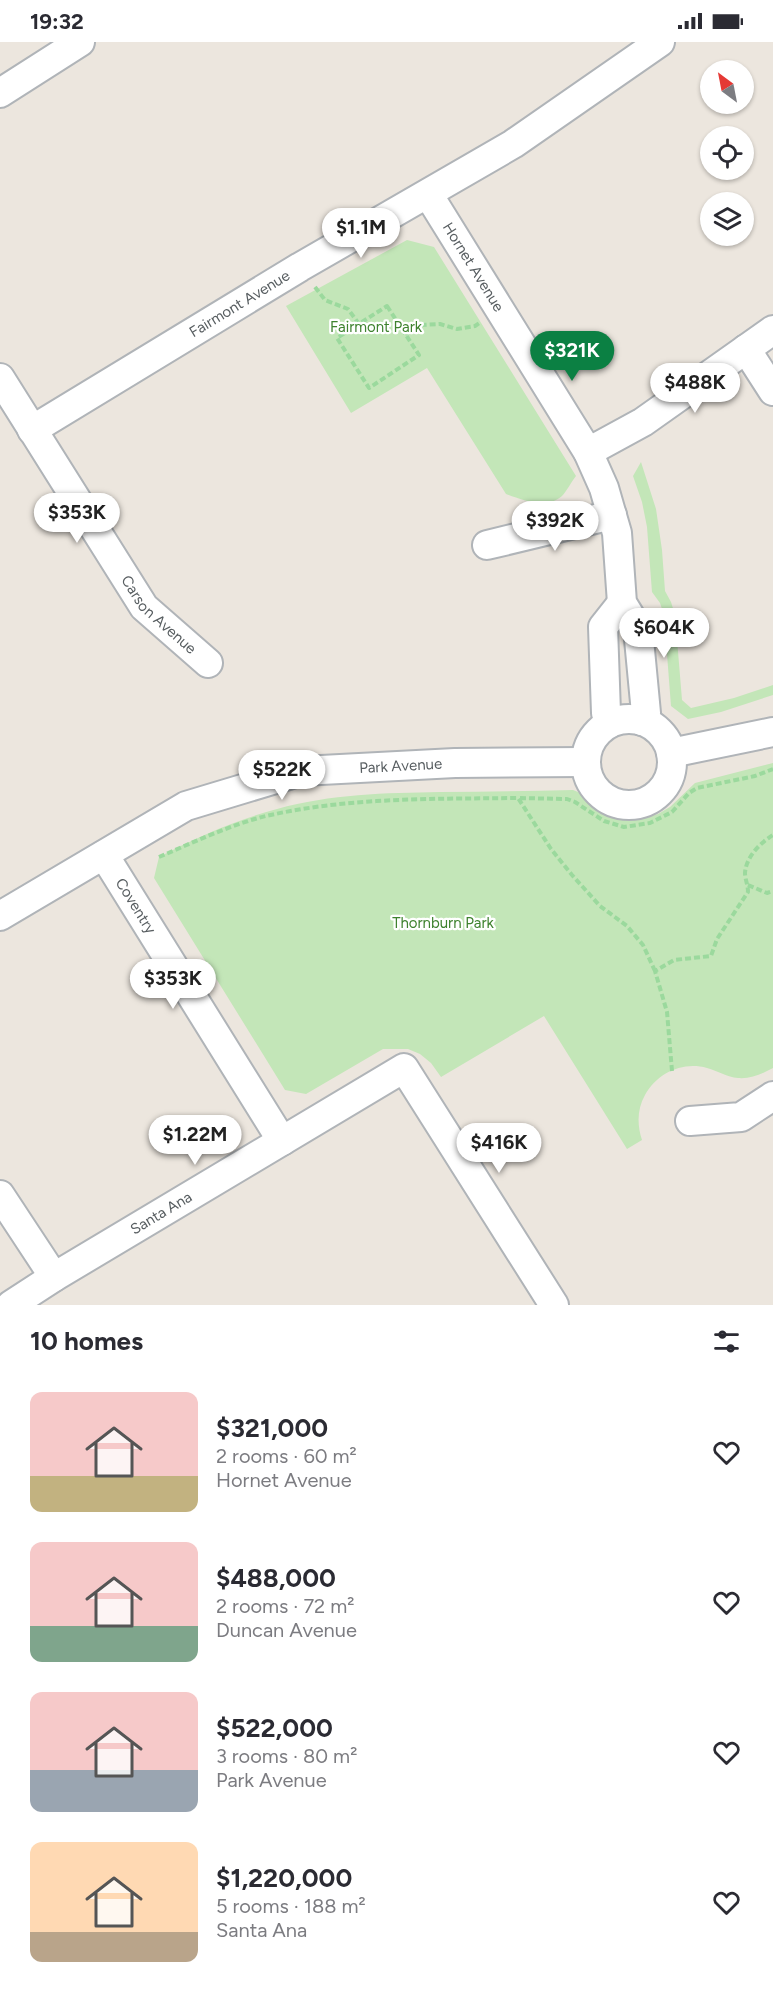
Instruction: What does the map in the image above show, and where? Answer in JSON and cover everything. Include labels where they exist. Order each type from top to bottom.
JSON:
[{"type":"street","points":[[0,93],[80,42]]},
{"type":"street","name":"Fairmont Avenue","points":[[32,430],[300,267],[513,144],[660,42]]},
{"type":"street","name":"Hornet Avenue","points":[[428,194],[588,452],[604,488],[617,533],[622,603],[638,629],[646,713],[642,721]]},
{"type":"street","points":[[588,452],[643,422],[773,330]]},
{"type":"street","points":[[746,349],[773,391]]},
{"type":"street","name":"Carson Avenue","points":[[0,378],[144,607],[208,663]]},
{"type":"street","points":[[487,544],[612,515]]},
{"type":"street","points":[[610,723],[606,713],[603,627],[622,603]]},
{"type":"street","points":[[604,669],[642,667]]},
{"type":"street","points":[[626,719],[642,721],[655,728],[665,739],[671,753],[671,767],[667,781],[659,793],[647,801],[619,804],[606,798],[595,789],[588,777],[585,762],[587,750],[592,739],[610,723],[626,719]]},
{"type":"street","points":[[671,753],[773,732]]},
{"type":"street","name":"Park Avenue","points":[[1,913],[186,806],[302,771],[455,763],[585,762]]},
{"type":"street","name":"Coventry","points":[[104,855],[282,1141]]},
{"type":"street","name":"Santa Ana","points":[[11,1305],[404,1068],[554,1305]]},
{"type":"street","points":[[690,1121],[741,1117],[773,1096]]},
{"type":"street","points":[[0,1195],[54,1277]]},
{"type":"path","points":[[300,267],[326,300],[348,309],[358,324]]},
{"type":"path","points":[[387,306],[405,334],[419,355],[369,388],[337,338],[387,306]]},
{"type":"path","points":[[405,334],[421,325],[440,324],[457,329],[475,326],[500,310]]},
{"type":"path","points":[[159,857],[265,816],[331,804],[388,800],[567,799],[585,807],[604,821],[624,826],[650,823],[672,812],[689,793],[697,788],[755,776],[773,769]]},
{"type":"path","points":[[518,798],[550,849],[600,906],[627,926],[642,945],[655,971],[667,1012],[672,1071]]},
{"type":"path","points":[[655,971],[674,960],[711,956],[717,939],[748,892],[745,874],[748,860],[756,848],[773,835]]},
{"type":"path","points":[[748,885],[767,893],[773,891]]},
{"type":"green space","name":"Fairmont Park","points":[[407,240],[434,247],[576,476],[564,494],[556,500],[534,503],[506,494],[427,368],[351,413],[286,306]]},
{"type":"green space","points":[[641,462],[656,509],[665,591],[675,615],[682,700],[691,708],[734,698],[773,685],[773,695],[721,712],[688,719],[671,706],[664,615],[660,603],[652,592],[647,527],[633,476]]},
{"type":"green space","name":"Thornburn Park","points":[[773,763],[773,1068],[756,1076],[743,1078],[698,1066],[680,1068],[664,1075],[650,1087],[640,1106],[639,1129],[642,1140],[627,1149],[544,1016],[441,1077],[431,1063],[420,1054],[408,1049],[383,1049],[306,1094],[285,1090],[154,878],[159,857],[188,843],[247,818],[318,800],[399,793],[573,790],[583,794],[597,807],[612,815],[631,819],[646,818],[670,807],[695,783]]}]
